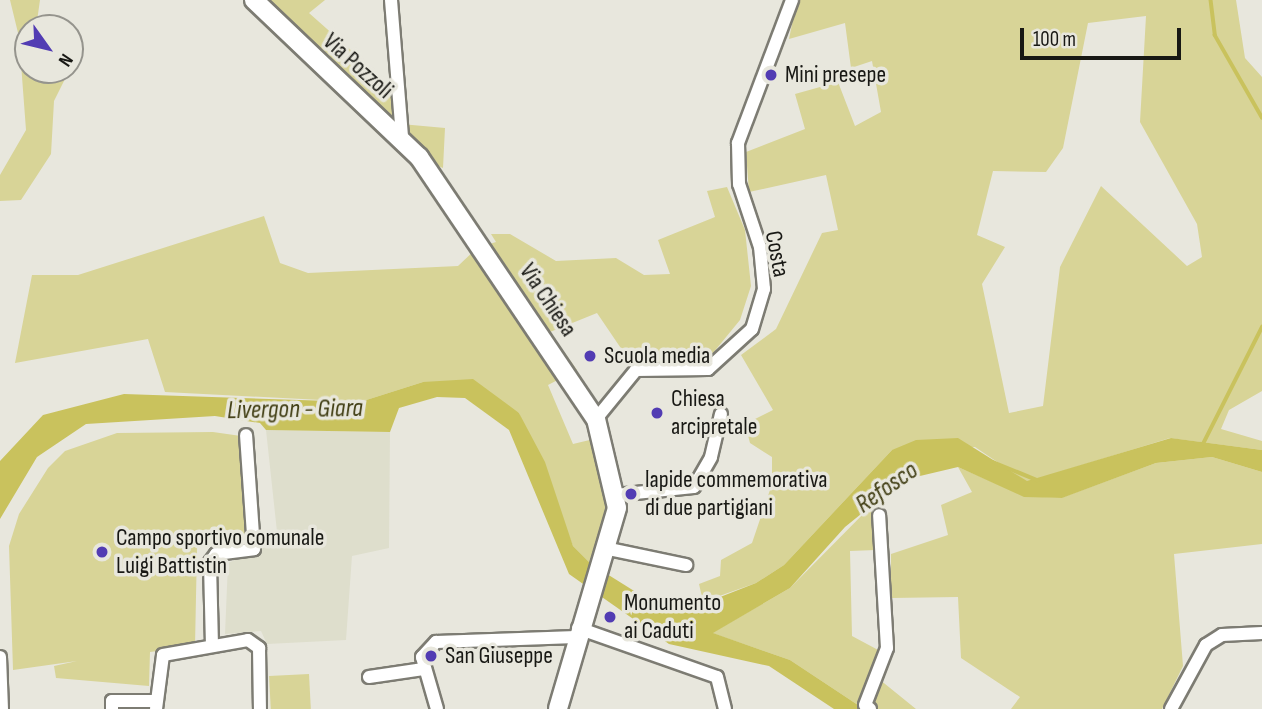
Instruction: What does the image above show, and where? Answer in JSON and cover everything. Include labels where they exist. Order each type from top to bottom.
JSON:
[{"type":"main road","name":"Via Pozzoli","points":[[254,0],[401,137]]},
{"type":"main road","name":"Via Chiesa","points":[[401,137],[460,214],[596,419],[616,495],[609,549],[577,632],[558,709]]},
{"type":"street","points":[[391,0],[401,137]]},
{"type":"street","name":"Costa","points":[[596,419],[636,370],[708,369],[752,329],[764,289],[760,247],[739,184],[738,143],[792,0]]},
{"type":"street","points":[[616,495],[694,488],[711,457],[721,414]]},
{"type":"street","points":[[212,646],[210,562],[216,554],[254,550],[246,435]]},
{"type":"street","points":[[870,709],[866,705],[887,648],[879,514]]},
{"type":"street","points":[[609,549],[686,565]]},
{"type":"street","points":[[437,709],[423,669],[426,648],[436,642],[577,632],[716,677],[725,709]]},
{"type":"street","points":[[1171,709],[1206,645],[1222,635],[1262,633]]},
{"type":"street","points":[[112,709],[112,701],[156,705],[161,656],[212,646],[255,642],[260,709]]},
{"type":"street","points":[[0,657],[2,709]]},
{"type":"street","points":[[369,677],[423,669]]},
{"type":"shaded area","points":[[10,0],[40,0],[38,14],[14,14],[14,16]]},
{"type":"shaded area","points":[[249,0],[325,0],[309,13],[353,52],[369,85],[391,88],[401,124],[445,128],[443,168],[419,158]]},
{"type":"shaded area","points":[[797,0],[1236,0],[1245,58],[1262,77],[1262,391],[1229,410],[1221,429],[1262,441],[1262,450],[1170,438],[1027,482],[975,447],[892,450],[784,565],[756,583],[694,605],[702,597],[699,584],[720,576],[721,560],[752,543],[772,484],[772,457],[750,443],[745,424],[773,410],[741,355],[776,329],[822,233],[838,230],[826,175],[749,192],[746,152],[805,129],[795,94],[838,82],[855,126],[881,112],[872,61],[851,68],[845,23],[789,39]],"holes":[[[1146,16],[1140,122],[1197,224],[1202,257],[1187,266],[1101,186],[1060,267],[1043,406],[1009,413],[982,284],[1005,247],[977,235],[993,171],[1046,172],[1063,148],[1088,23]]]},
{"type":"shaded area","points":[[23,84],[62,84],[54,101],[51,154],[21,200],[0,201],[0,175],[26,130]]},
{"type":"shaded area","points":[[727,187],[745,230],[751,286],[740,320],[704,364],[635,369],[597,313],[550,332],[577,370],[548,385],[573,444],[598,438],[615,505],[594,567],[573,546],[519,413],[423,382],[360,402],[165,392],[148,339],[15,363],[32,275],[78,275],[264,216],[280,263],[308,273],[458,266],[477,248],[496,242],[491,234],[510,234],[556,261],[616,258],[644,275],[670,274],[658,240],[715,217],[707,191]]},
{"type":"shaded area","points":[[266,430],[390,432],[389,548],[352,556],[346,640],[267,644],[261,631],[225,634],[228,563],[278,541]]},
{"type":"shaded area","name":"Campo sportivo comunale Luigi Battistin","points":[[213,432],[241,436],[247,537],[197,548],[195,646],[150,652],[149,686],[56,678],[54,666],[77,661],[13,670],[9,546],[19,514],[48,468],[65,451],[117,433]]},
{"type":"shaded area","points":[[1212,457],[1262,472],[1262,544],[1174,554],[1183,666],[1162,709],[1011,709],[1020,697],[961,658],[958,597],[891,598],[891,554],[948,535],[941,505],[972,492],[958,467],[1024,496],[1061,498],[1156,463]]},
{"type":"shaded area","points":[[878,499],[876,550],[850,551],[852,636],[880,651],[874,675],[916,709],[864,709],[790,660],[712,633],[790,588]]},
{"type":"shaded area","points":[[309,674],[311,709],[271,709],[269,676]]},
{"type":"water","name":"Livergon - Giara","points":[[473,379],[519,413],[545,462],[573,546],[594,567],[586,586],[569,574],[509,430],[465,398],[437,397],[399,408],[390,432],[266,430],[260,423],[215,416],[86,424],[37,457],[0,519],[0,461],[43,415],[124,394],[360,402],[423,382]]},
{"type":"water","points":[[958,438],[1027,481],[1171,438],[1262,450],[1262,472],[1212,457],[1156,463],[1062,498],[1024,497],[958,467],[903,480],[845,527],[790,588],[713,633],[790,660],[864,709],[834,709],[769,666],[669,644],[599,595],[607,574],[655,604],[692,608],[756,583],[784,565],[892,450],[916,440]]},
{"type":"waterway","points":[[1211,0],[1215,35],[1262,117]]},
{"type":"waterway","points":[[1203,444],[1262,327]]},
{"type":"waterway","name":"Refosco","points":[[993,462],[1037,480]]},
{"type":"place","name":"Mini presepe","points":[[771,75]]},
{"type":"place","name":"Scuola media","points":[[590,356]]},
{"type":"place","name":"Chiesa arcipretale","points":[[657,413]]},
{"type":"place","name":"lapide commemorativa di due partigiani","points":[[631,494]]},
{"type":"place","name":"Campo sportivo comunale Luigi Battistin","points":[[102,552]]},
{"type":"place","name":"Monumento ai Caduti","points":[[610,617]]},
{"type":"place","name":"San Giuseppe","points":[[431,656]]}]
